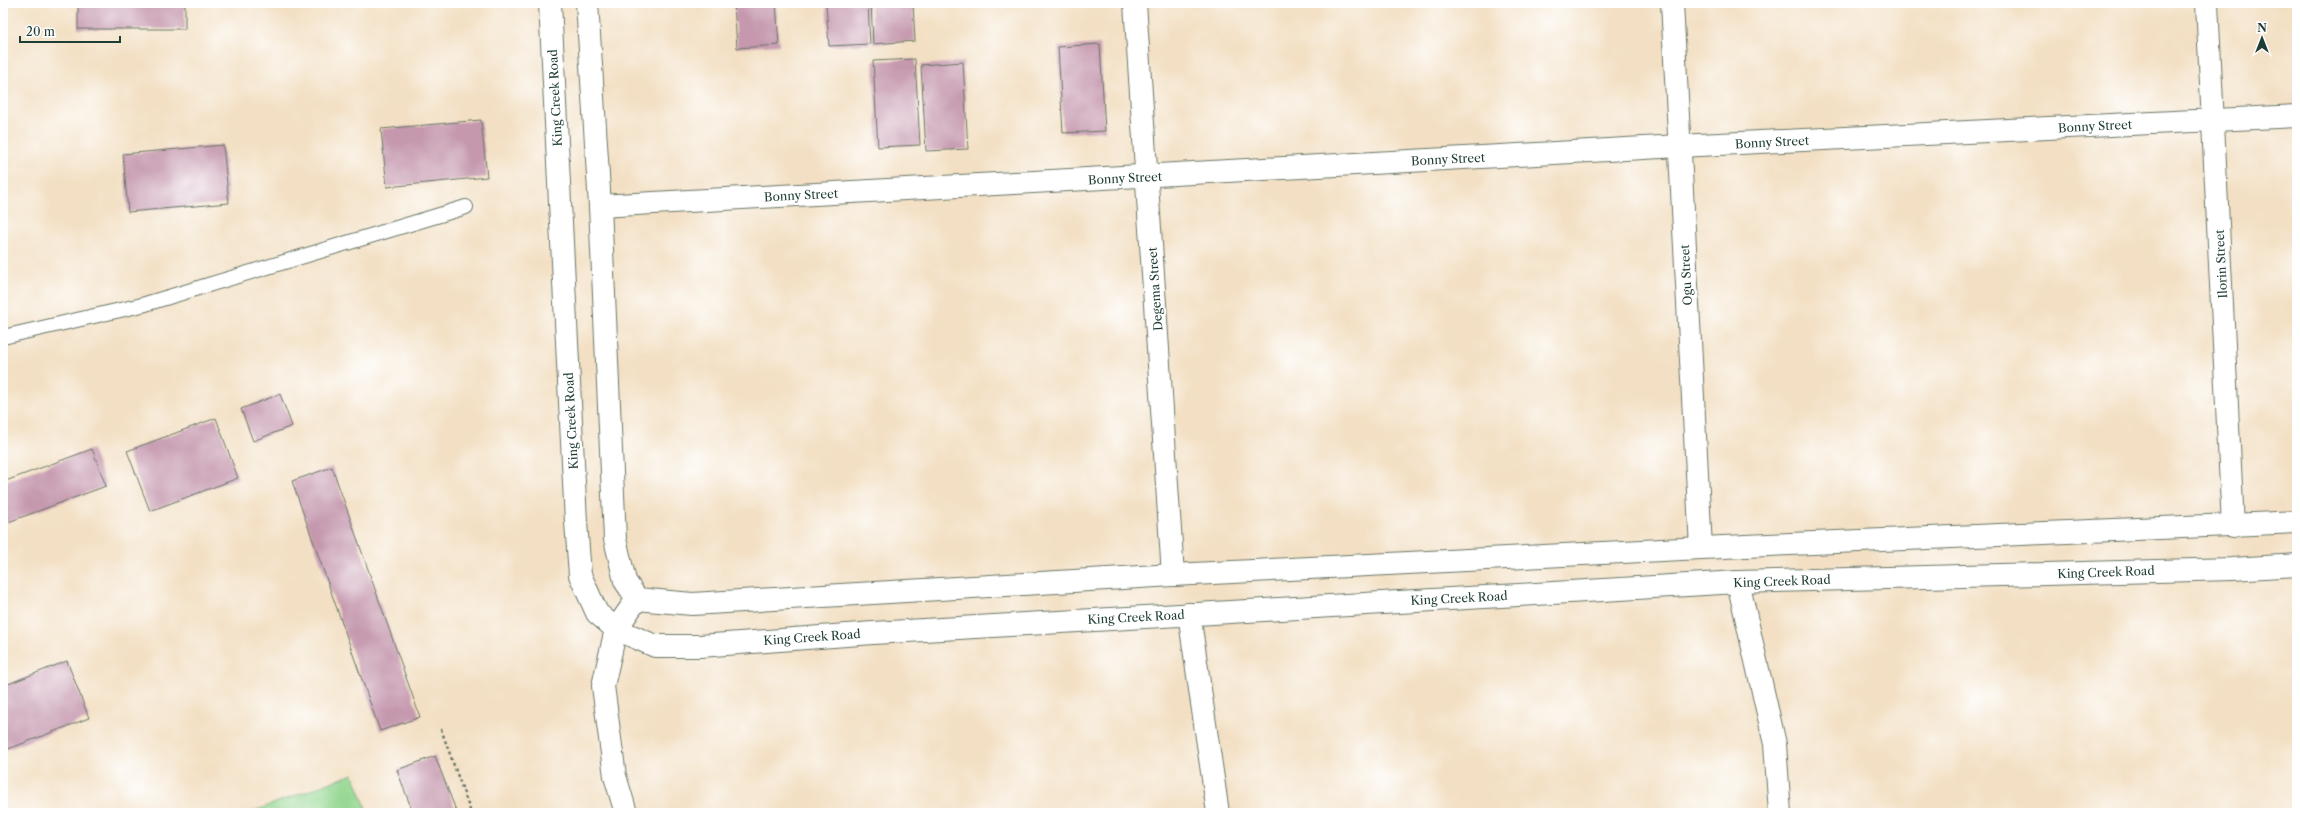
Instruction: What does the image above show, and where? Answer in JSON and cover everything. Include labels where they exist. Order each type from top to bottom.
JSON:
[{"type":"street","name":"King Creek Road","points":[[550,3],[580,575],[597,613],[616,629],[655,646],[700,646],[1189,614],[1738,582],[2297,565]]},
{"type":"street","points":[[587,3],[600,206],[615,539],[625,581],[637,599]]},
{"type":"street","name":"Degema Street","points":[[1135,3],[1173,575]]},
{"type":"street","name":"Ogu Street","points":[[1672,3],[1701,548]]},
{"type":"street","name":"Ilorin Street","points":[[2207,3],[2233,526]]},
{"type":"street","name":"Bonny Street","points":[[600,206],[1680,146],[2297,116]]},
{"type":"street","points":[[637,599],[692,604],[1173,575],[1701,548],[2233,526],[2297,522]]},
{"type":"street","points":[[1738,582],[1775,744],[1780,813]]},
{"type":"street","points":[[626,813],[615,776],[603,686],[616,629],[637,599]]},
{"type":"street","points":[[1189,614],[1218,813]]},
{"type":"lane","points":[[3,337],[142,305],[466,207]]},
{"type":"path","points":[[441,729],[471,813]]},
{"type":"green space","points":[[353,774],[368,813],[249,813]]},
{"type":"building","points":[[78,3],[185,3],[185,29],[78,29]]},
{"type":"building","points":[[734,3],[776,3],[779,45],[737,48]]},
{"type":"building","points":[[826,3],[868,3],[870,44],[829,46]]},
{"type":"building","points":[[871,3],[913,3],[915,41],[873,44]]},
{"type":"building","points":[[1100,44],[1105,131],[1063,133],[1058,47]]},
{"type":"building","points":[[915,59],[920,145],[878,147],[873,61]]},
{"type":"building","points":[[963,62],[968,149],[926,151],[921,65]]},
{"type":"building","points":[[481,120],[487,177],[387,187],[381,129]]},
{"type":"building","points":[[223,145],[229,203],[128,212],[123,154]]},
{"type":"building","points":[[280,394],[292,426],[253,441],[241,409]]},
{"type":"building","points":[[216,418],[238,478],[150,511],[127,451]]},
{"type":"building","points":[[92,449],[106,486],[3,524],[3,482]]},
{"type":"building","points":[[332,467],[420,717],[380,731],[292,481]]},
{"type":"building","points":[[67,661],[89,718],[3,751],[3,686]]},
{"type":"building","points":[[435,756],[457,813],[413,813],[397,770]]}]
